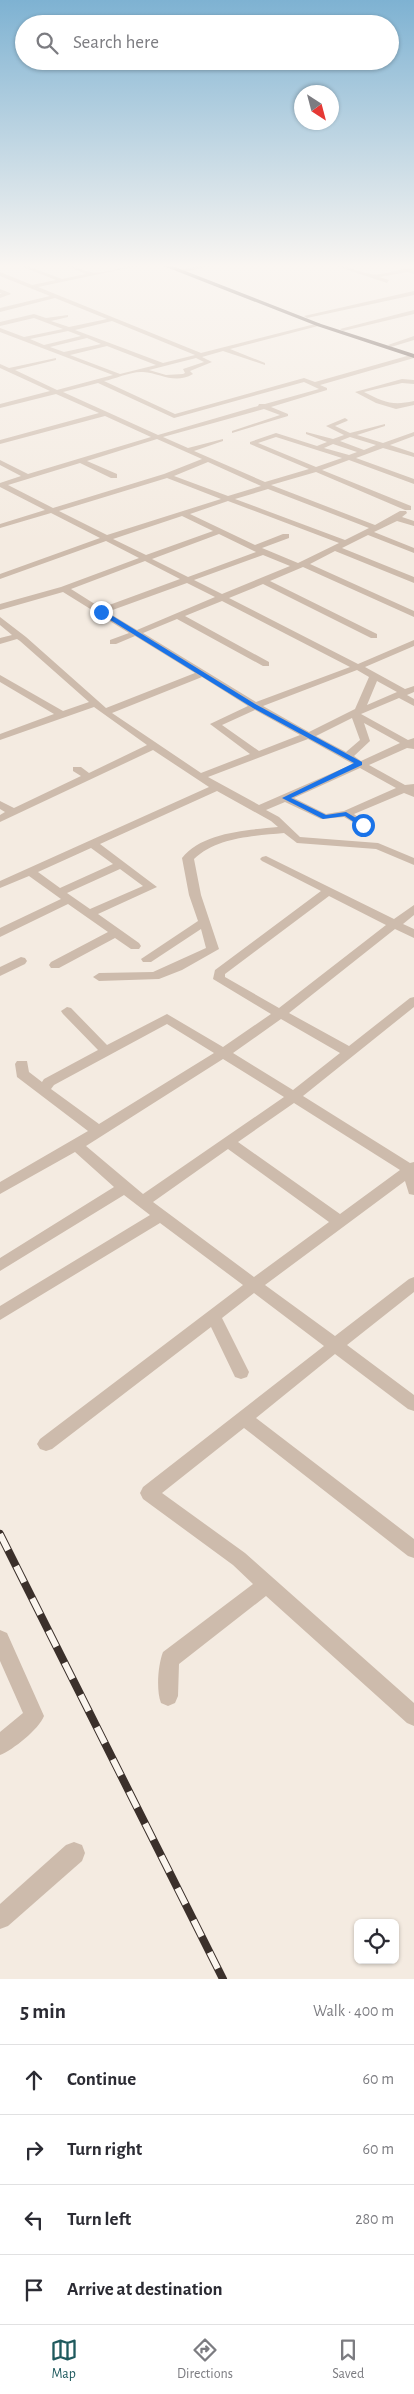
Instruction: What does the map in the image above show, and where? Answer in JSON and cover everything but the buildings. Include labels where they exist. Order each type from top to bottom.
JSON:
[{"type":"street","points":[[73,357],[120,376]]},
{"type":"street","points":[[143,357],[163,365]]},
{"type":"street","points":[[0,406],[194,357]]},
{"type":"street","points":[[142,370],[170,379],[177,378],[190,374],[185,370],[209,362],[201,357]]},
{"type":"street","points":[[244,357],[263,364]]},
{"type":"street","points":[[316,384],[409,357]]},
{"type":"street","points":[[5,370],[54,359]]},
{"type":"street","points":[[0,366],[54,392],[371,530],[414,551]]},
{"type":"street","points":[[1,485],[263,406],[326,389],[304,380],[174,416],[98,381]]},
{"type":"street","points":[[414,382],[402,381],[358,392],[365,394],[370,399],[396,407],[414,403]]},
{"type":"street","points":[[234,432],[286,415],[240,398]]},
{"type":"street","points":[[0,442],[105,414]]},
{"type":"street","points":[[345,420],[329,426],[350,435],[385,444],[414,455]]},
{"type":"street","points":[[317,448],[383,424]]},
{"type":"street","points":[[308,433],[364,452]]},
{"type":"street","points":[[0,577],[107,538],[224,498],[315,470],[414,434]]},
{"type":"street","points":[[411,506],[315,470],[252,443],[276,435],[350,458],[414,482]]},
{"type":"street","points":[[188,450],[221,440]]},
{"type":"street","points":[[0,526],[167,476],[209,459]]},
{"type":"street","points":[[82,461],[114,476]]},
{"type":"street","points":[[0,462],[28,477]]},
{"type":"street","points":[[167,476],[346,543]]},
{"type":"street","points":[[108,484],[122,490]]},
{"type":"street","points":[[1,485],[406,692],[414,704]]},
{"type":"street","points":[[113,642],[180,617],[222,597],[300,565],[396,518],[411,506]]},
{"type":"street","points":[[182,513],[259,550],[300,565],[414,614]]},
{"type":"street","points":[[396,518],[414,524]]},
{"type":"street","points":[[0,607],[64,589],[219,531]]},
{"type":"street","points":[[101,612],[187,580],[259,550],[286,536]]},
{"type":"street","points":[[336,548],[414,580]]},
{"type":"street","points":[[264,580],[374,636]]},
{"type":"street","points":[[64,589],[255,706],[411,789]]},
{"type":"street","points":[[180,617],[266,664]]},
{"type":"street","points":[[0,620],[31,645],[105,712],[200,777],[275,819],[297,840],[378,846],[414,862]]},
{"type":"street","points":[[0,641],[18,636]]},
{"type":"street","points":[[258,755],[215,724],[255,706],[358,667],[414,643]]},
{"type":"street","points":[[105,712],[202,674]]},
{"type":"street","points":[[348,756],[365,741],[360,728],[358,713],[374,676]]},
{"type":"street","points":[[1,679],[62,715]]},
{"type":"street","points":[[200,777],[310,735],[406,692]]},
{"type":"street","points":[[0,737],[16,729],[96,703]]},
{"type":"street","points":[[358,713],[409,743]]},
{"type":"street","points":[[360,728],[409,743]]},
{"type":"street","points":[[257,810],[409,743]]},
{"type":"street","points":[[0,819],[153,746]]},
{"type":"street","points":[[77,769],[87,776]]},
{"type":"street","points":[[0,885],[217,787]]},
{"type":"street","points":[[286,798],[325,817],[346,814],[411,789]]},
{"type":"street","points":[[0,804],[13,813]]},
{"type":"street","points":[[346,814],[363,825]]},
{"type":"street","points":[[99,977],[155,976],[213,949],[187,862],[191,854],[241,834],[285,830]]},
{"type":"street","points":[[90,913],[151,887],[92,843]]},
{"type":"street","points":[[266,859],[414,934]]},
{"type":"street","points":[[0,933],[121,864]]},
{"type":"street","points":[[28,871],[135,946]]},
{"type":"street","points":[[328,890],[219,973],[220,979],[349,1052]]},
{"type":"street","points":[[0,1190],[222,1054],[280,1013],[414,909]]},
{"type":"street","points":[[147,958],[204,922]]},
{"type":"street","points":[[55,965],[117,932]]},
{"type":"street","points":[[0,972],[21,962]]},
{"type":"street","points":[[142,1202],[293,1097],[414,1001]]},
{"type":"street","points":[[67,1011],[106,1050]]},
{"type":"street","points":[[43,1090],[49,1082],[167,1018],[222,1054],[412,1169]]},
{"type":"street","points":[[22,1064],[22,1074],[98,1131]]},
{"type":"street","points":[[230,1142],[339,1221]]},
{"type":"street","points":[[76,1145],[124,1188],[160,1216],[414,1404]]},
{"type":"street","points":[[412,1169],[414,1190]]},
{"type":"street","points":[[46,1444],[339,1221],[412,1169]]},
{"type":"street","points":[[0,1265],[124,1188]]},
{"type":"street","points":[[0,1314],[160,1216]]},
{"type":"street","points":[[414,1283],[333,1345],[149,1493],[239,1558],[414,1716]]},
{"type":"street","points":[[213,1316],[241,1372]]},
{"type":"street","points":[[243,1417],[414,1550]]},
{"type":"street","points":[[168,1696],[170,1659],[267,1584]]},
{"type":"street","points":[[0,1639],[34,1716],[0,1745]]},
{"type":"street","points":[[0,1918],[74,1853]]},
{"type":"railway","points":[[0,1534],[223,1979]]},
{"type":"route","points":[[101,612],[255,706],[360,763],[286,798],[325,817],[346,814],[363,825]]}]
